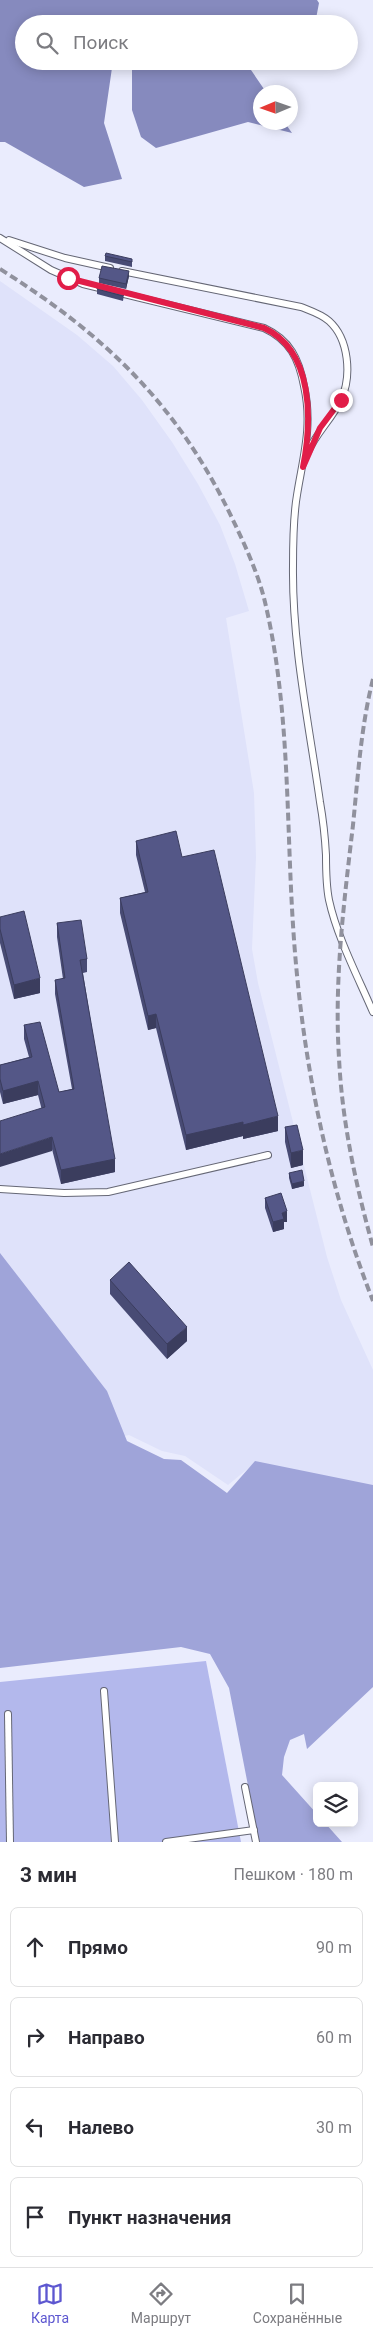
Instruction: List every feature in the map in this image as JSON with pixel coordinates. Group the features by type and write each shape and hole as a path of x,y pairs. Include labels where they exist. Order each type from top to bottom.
{"lane":[{"path":"0,237 65,258 144,276 301,307 318,314 330,322 345,348 345,383 341,400 320,428 303,467"},
{"path":"0,237 52,270 76,281 264,328 276,333 292,350 305,387 308,422 307,444 293,523 294,594 308,724 324,833 328,898 335,921 373,1012"},
{"path":"0,1189 71,1194 108,1192 268,1155"},
{"path":"104,1691 115,1842"},
{"path":"8,1714 10,1842"},
{"path":"245,1787 256,1842"},
{"path":"166,1842 254,1830"}],"shaded area":[{"path":"0,0 317,0 319,3 317,15 15,15 15,70 112,70 104,123 122,179 84,187 5,142 0,142"},
{"path":"132,70 251,70 261,85 253,85 253,123 248,122 156,148 141,137 132,110"},
{"path":"0,281 77,335 113,366 142,400 172,442 220,525 235,564 249,611 226,618 254,793 256,857 252,949 258,983 327,1257 341,1300 373,1370 373,1539 256,1462 228,1485 185,1456 162,1451 129,1435 33,1457 0,1451"},
{"path":"0,1253 107,1391 127,1441 164,1459 181,1460 227,1493 255,1461 373,1485 373,1687 307,1749 304,1734 290,1740 284,1757 282,1775 313,1810 313,1827 329,1827 342,1842 259,1842 229,1688 210,1654 181,1647 0,1668"},
{"path":"206,1661 241,1842 0,1842 0,1682"}],"building":[{"path":"106,253 132,259 132,262 105,256"},
{"path":"102,266 129,271 126,284 99,278"},
{"path":"97,287 124,294 123,296 97,289"},
{"path":"176,831 182,857 214,850 278,1116 243,1125 243,1122 186,1135 156,1014 148,1016 120,898 148,892 136,841"},
{"path":"24,911 40,978 14,985 0,929 0,917"},
{"path":"81,920 87,959 80,960 115,1159 61,1170 52,1137 0,1154 0,1121 45,1107 38,1081 3,1091 0,1079 0,1065 32,1057 24,1025 40,1022 59,1092 74,1089 55,980 65,978 57,923"},
{"path":"297,1125 303,1150 291,1153 285,1127"},
{"path":"302,1170 304,1181 292,1184 289,1173"},
{"path":"281,1193 287,1211 282,1213 284,1219 273,1222 265,1198"},
{"path":"129,1262 187,1327 167,1344 110,1280"}],"railway":[{"path":"0,269 38,294 105,347 163,407 188,441 211,478 237,528 258,578 264,598 279,679 286,761 293,925 302,1021 309,1069 329,1163 356,1256 373,1301"},
{"path":"373,679 360,751 343,912 338,1000 343,1106 361,1201 373,1247"}],"route":[{"path":"68,278 83,284 264,328 276,333 285,341 297,359 305,387 308,422 303,467 320,428 341,400"}]}
